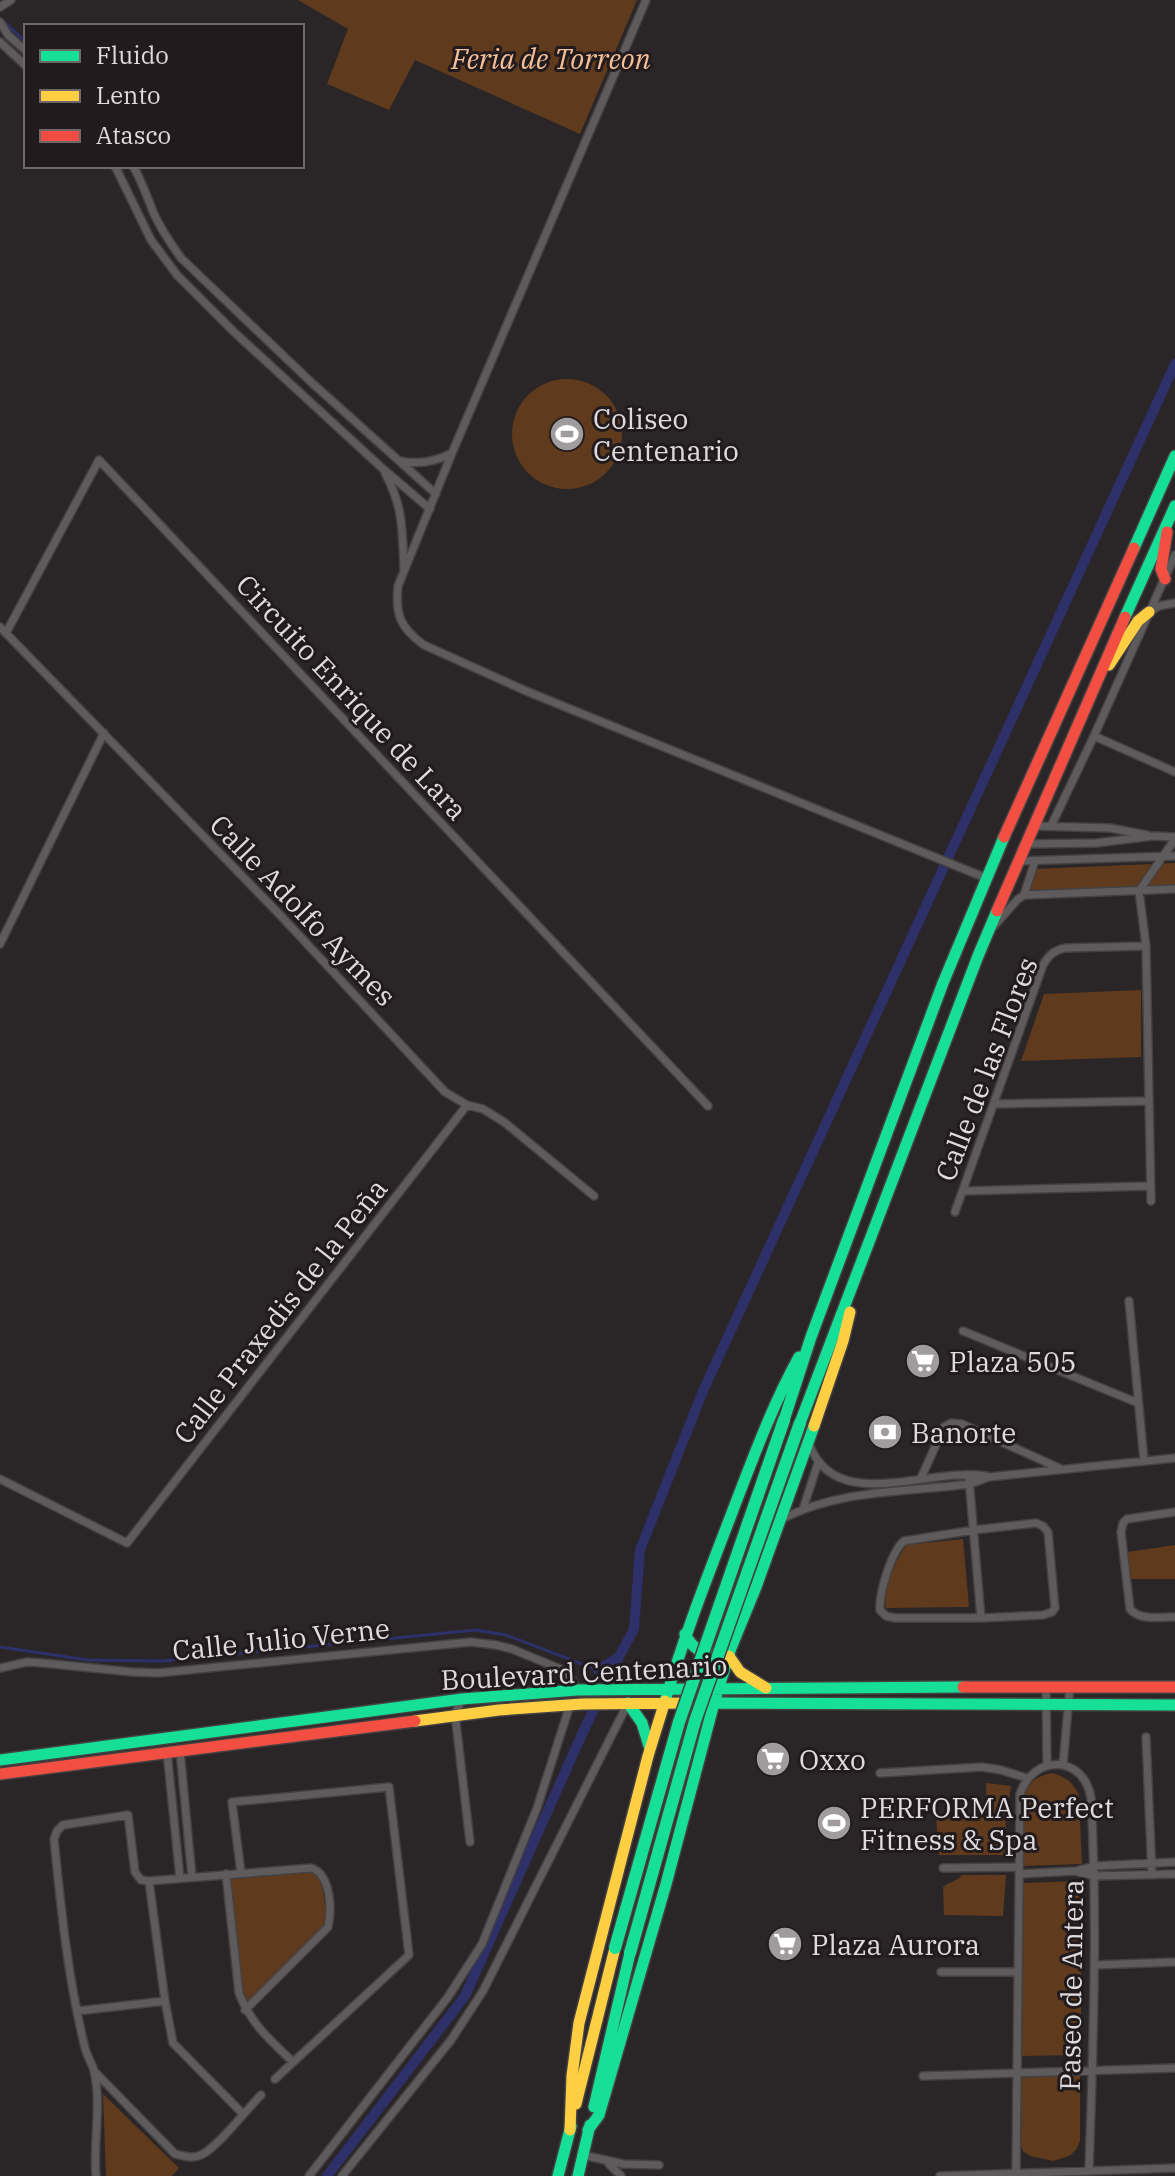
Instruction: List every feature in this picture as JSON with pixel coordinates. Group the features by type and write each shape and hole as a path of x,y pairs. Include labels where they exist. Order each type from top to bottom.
{"main road":[{"path":"558,2176 615,1948 679,1722 811,1337 943,983 986,878 1175,456"},
{"path":"578,2176 630,1953 695,1721 800,1423 988,934 1100,671 1175,506"},
{"path":"1166,525 1161,569 1169,582"},
{"path":"1100,671 1112,662 1138,621 1149,612"},
{"path":"588,2130 599,2115 610,2079 718,1688 809,1442 843,1341 864,1255"},
{"path":"570,2130 572,2076 579,2023 668,1689 685,1634 770,1415 811,1337"},
{"path":"685,1634 695,1650 704,1655 730,1652"},
{"path":"730,1652 736,1669 766,1688"},
{"name":"Boulevard Centenario","path":"0,1760 527,1692 718,1688 1175,1687"},
{"name":"Boulevard Centenario","path":"0,1774 455,1714 576,1704 1175,1705"},
{"path":"624,1704 635,1710 645,1727 648,1756"},
{"path":"292,1736 339,1725 352,1713"},
{"path":"174,1752 175,1744 248,1728"},
{"path":"652,1743 672,1735 693,1742 700,1750"}],"street":[{"path":"0,7 11,0"},
{"path":"646,0 398,586 396,603 401,621 409,635 424,645 526,691 986,878"},
{"path":"0,22 8,35 24,49"},
{"path":"0,42 24,64"},
{"path":"116,168 136,211 177,275 233,331 430,509"},
{"path":"134,168 164,234 181,258 245,321 436,494"},
{"path":"233,331 245,321"},
{"path":"399,461 421,464 452,453"},
{"name":"Circuito Enrique de Lara","path":"3,630 99,460 708,1106"},
{"path":"382,468 400,508 404,572"},
{"path":"1051,826 1149,612 1169,582 1175,555"},
{"path":"1149,612 1175,603"},
{"name":"Calle Adolfo Aymes","path":"3,630 270,905 445,1092 504,1122 594,1196"},
{"path":"0,944 104,733"},
{"path":"1094,736 1175,772"},
{"path":"1034,826 1095,827 1175,838 1139,891 1146,946 1151,1201"},
{"path":"1071,827 1072,843"},
{"path":"1095,827 1096,843"},
{"path":"1027,844 1096,843 1153,836"},
{"path":"1019,861 1175,856"},
{"path":"1024,895 1035,861"},
{"path":"988,934 1024,895 1175,889"},
{"name":"Calle de las Flores","path":"955,1212 1049,955 1065,948 1146,946"},
{"path":"994,1104 1149,1101"},
{"name":"Calle Praxedis de la Peña","path":"0,1479 127,1543 467,1105"},
{"path":"963,1191 1151,1186"},
{"path":"1129,1301 1144,1461"},
{"path":"963,1331 1138,1403"},
{"path":"921,1478 944,1427 951,1423 962,1424 1061,1469"},
{"path":"809,1442 818,1463 827,1472 850,1482 873,1484 969,1473 989,1477"},
{"path":"781,1520 819,1502 848,1496 970,1484 989,1477 1175,1458"},
{"path":"803,1509 818,1463"},
{"path":"969,1473 981,1618"},
{"path":"1175,1512 1127,1519 1121,1532 1130,1609 1134,1615 1175,1617"},
{"path":"1036,1523 1043,1526 1048,1532 1055,1608 1043,1615 981,1618 886,1616 880,1610 880,1600 896,1548 904,1541 974,1530 1036,1523"},
{"name":"Calle Julio Verne","path":"0,1668 27,1662 158,1673 471,1642 512,1649 563,1670 581,1690"},
{"path":"1046,1686 1047,1765"},
{"path":"1016,2173 1020,1794 1027,1778 1039,1768 1063,1765 1070,1686"},
{"path":"462,1699 455,1714 470,1842"},
{"path":"441,1702 455,1714"},
{"path":"309,2176 448,1997 482,1944 576,1704"},
{"path":"342,2176 451,2040 483,1991 624,1704"},
{"path":"1146,1737 1152,1875"},
{"path":"174,1752 192,1877"},
{"path":"174,1752 180,1878"},
{"name":"Paseo de Antera","path":"1063,1765 1077,1772 1089,1789 1095,1866 1089,2171"},
{"path":"880,1773 982,1767 1027,1778"},
{"path":"241,1873 232,1802 389,1787 409,1955 275,2079"},
{"path":"245,2010 328,1927 331,1915 323,1875 318,1870 141,1880 135,1872 128,1815 72,1822 57,1831 54,1839 62,1921 85,2051 94,2071 175,2154 188,2157 201,2155 213,2146 261,2095"},
{"path":"1076,1871 1095,1866 1175,1862"},
{"path":"943,1868 1076,1871 1095,1876 1175,1874"},
{"path":"226,1874 239,1993 245,2010 257,2028 293,2062"},
{"path":"149,1881 173,2043 243,2114"},
{"path":"1095,1965 1175,1962"},
{"path":"941,1972 1018,1972"},
{"path":"77,2011 165,2001"},
{"path":"923,2076 1175,2068"},
{"path":"94,2071 96,2176"},
{"path":"583,2155 632,2165 659,2165"},
{"path":"605,2161 621,2176"},
{"path":"940,2176 1175,2168"}],"green space":[{"name":"Feria de Torreon","path":"298,0 637,0 580,134 415,60 389,110 327,84 348,29"},
{"name":"Coliseo Centenario","path":"567,379 588,384 606,395 617,413 622,434 617,455 606,473 588,484 567,489 546,484 528,473 517,455 512,434 517,413 528,395 546,384"},
{"path":"1175,863 1175,887 1029,892 1035,869"},
{"path":"1141,990 1141,1057 1021,1061 1044,994"},
{"path":"963,1539 969,1607 886,1608 891,1575 907,1545"},
{"path":"1175,1545 1175,1579 1131,1579 1128,1552"},
{"path":"1052,1773 1068,1781 1079,1795 1082,1864 1023,1866 1025,1791 1043,1775"},
{"path":"986,1783 1011,1786 1005,1855 939,1855 936,1816 987,1812"},
{"path":"311,1872 321,1879 326,1913 324,1925 246,2004 242,1992 230,1879"},
{"path":"962,1875 1006,1875 1003,1916 944,1915 943,1887"},
{"path":"1081,1881 1081,2055 1022,2056 1023,1883"},
{"path":"1080,2075 1080,2141 1076,2150 1053,2161 1030,2156 1023,2151 1019,2140 1022,2076"},
{"path":"103,2094 179,2168 172,2176 106,2176"}],"waterway":[{"path":"3,21 24,40"},
{"path":"598,1670 619,1657 634,1629 640,1550 703,1391 1175,364"},
{"path":"0,1647 88,1660 162,1661 476,1630 506,1635 598,1670"},
{"path":"327,2176 465,1996 618,1659"}],"traffic: fast":[{"path":"1134,548 1175,456"},
{"path":"1125,617 1175,506"},
{"path":"784,1420 811,1337 943,983 1004,837"},
{"path":"800,1423 997,911"},
{"path":"665,1701 697,1605 748,1471 799,1357"},
{"path":"615,1948 679,1722 784,1420"},
{"path":"630,1953 695,1721 800,1423"},
{"path":"588,2130 599,2115 731,1648 814,1426"},
{"path":"685,1634 702,1652 714,1654 727,1651"},
{"path":"0,1760 462,1699 577,1690 963,1687"},
{"path":"628,1703 642,1723 649,1746"},
{"path":"708,1703 1175,1705"},
{"path":"594,2107 630,1953"},
{"path":"578,2176 590,2125"},
{"path":"558,2176 571,2126"}],"traffic: slow":[{"path":"1109,665 1138,621 1149,612"},
{"path":"814,1426 850,1312"},
{"path":"729,1656 740,1672 766,1688"},
{"path":"570,2130 572,2076 579,2023 665,1701"},
{"path":"415,1721 499,1710 582,1704 691,1703"},
{"path":"576,2104 615,1948"}],"traffic: jam":[{"path":"1165,579 1161,569 1167,532"},
{"path":"1004,837 1134,548"},
{"path":"997,911 1125,617"},
{"path":"963,1687 1175,1687"},
{"path":"0,1774 415,1721"}],"place":[{"name":"Coliseo Centenario","path":"567,434"},
{"name":"Plaza 505","path":"923,1361"},
{"name":"Banorte","path":"885,1432"},
{"name":"Oxxo","path":"773,1759"},
{"name":"PERFORMA Perfect Fitness & Spa","path":"834,1823"},
{"name":"Plaza Aurora","path":"785,1944"}]}
